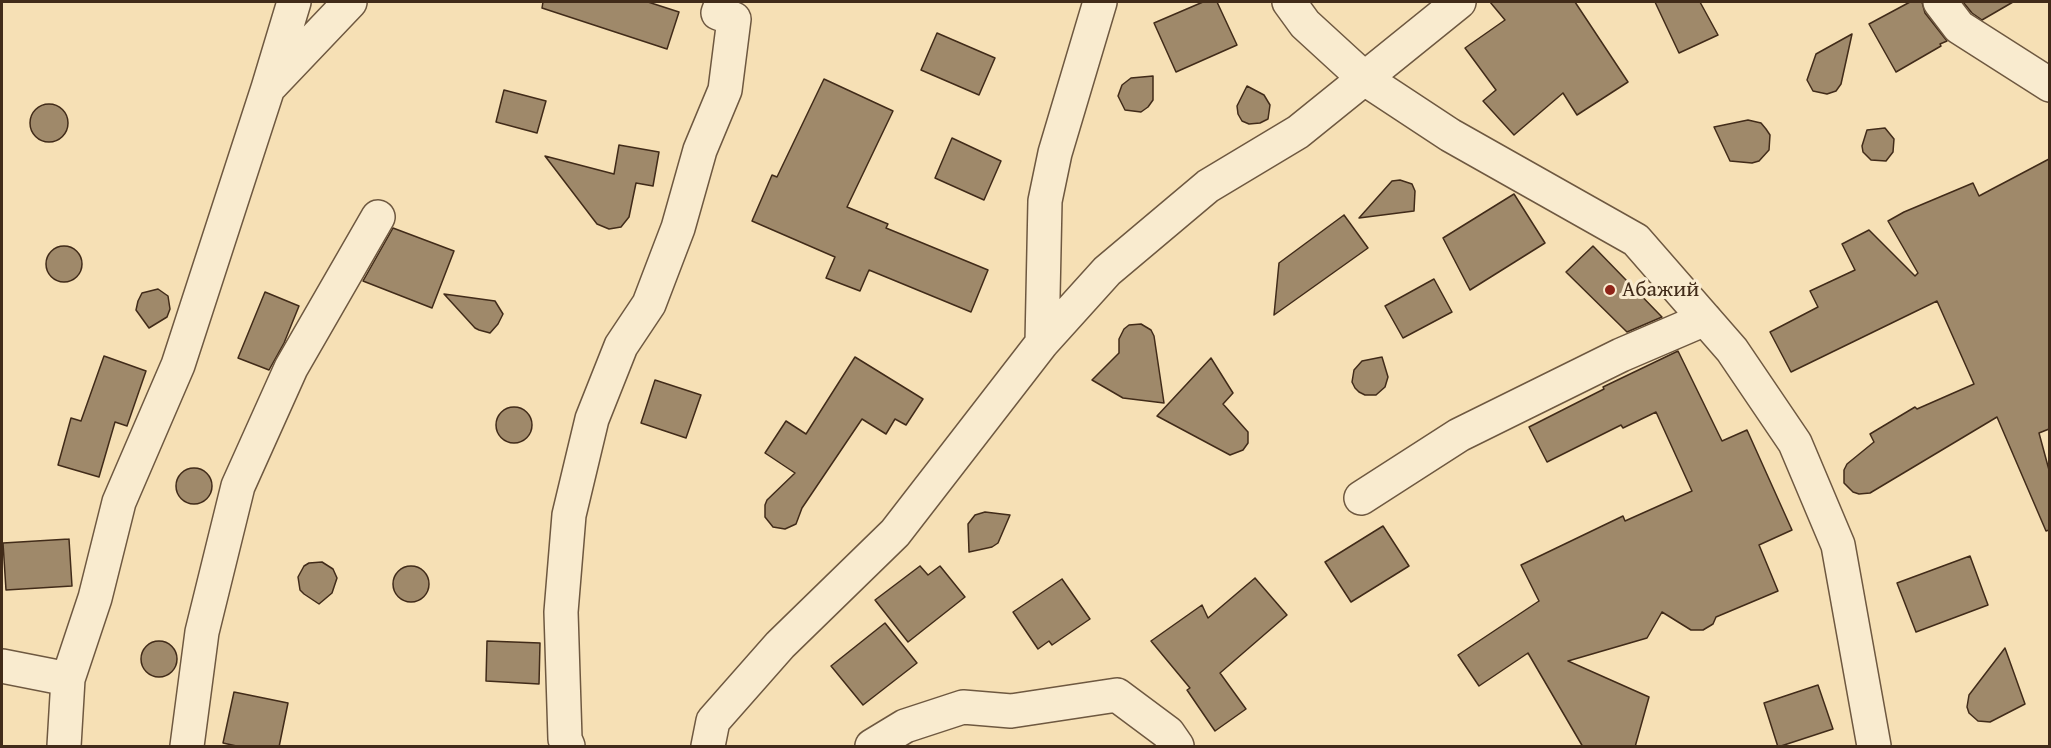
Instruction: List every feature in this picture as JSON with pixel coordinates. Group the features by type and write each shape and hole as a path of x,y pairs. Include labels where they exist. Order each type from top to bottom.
{"street":[{"path":"64,747 68,680 95,598 119,502 178,366 294,2"},
{"path":"268,88 350,2"},
{"path":"568,747 565,739 561,612 569,515 592,419 621,346 649,303 678,228 700,150 725,90 734,19 718,13 722,2"},
{"path":"1042,343 1045,201 1055,153 1100,2"},
{"path":"1288,2 1305,24 1365,79 1450,135 1636,240 1732,350 1795,443 1838,545 1874,747"},
{"path":"683,747 711,734 780,645 895,533 1042,343 1107,271 1208,186 1298,132 1459,2"},
{"path":"1949,14 2049,85"},
{"path":"187,747 202,632 237,486 291,368 378,217"},
{"path":"1360,498 1459,435 1621,355 1705,318"},
{"path":"2,666 68,680"},
{"path":"872,747 905,726 963,707 1011,711 1117,695 1168,733 1177,747"}],"building":[{"path":"543,2 648,2 679,12 667,49 542,8"},
{"path":"1203,2 1217,2 1237,45 1176,72 1154,23"},
{"path":"1490,2 1575,2 1628,82 1577,115 1563,93 1514,135 1483,101 1496,90 1465,48 1505,20"},
{"path":"1655,2 1700,2 1718,35 1679,53"},
{"path":"1910,2 1922,2 1925,13 1947,41 1896,72 1869,24"},
{"path":"1963,2 2013,2 1982,20"},
{"path":"937,33 995,58 979,95 921,70"},
{"path":"1852,34 1841,84 1836,91 1827,94 1813,91 1807,80 1816,54"},
{"path":"1153,76 1153,100 1148,107 1141,112 1125,110 1118,96 1122,85 1131,78"},
{"path":"824,79 893,111 847,207 888,224 886,228 988,270 971,312 869,270 860,291 826,278 835,257 752,221 772,175 777,177"},
{"path":"1247,86 1264,95 1270,105 1268,119 1260,123 1249,124 1242,121 1238,114 1237,106"},
{"path":"504,90 546,101 537,133 496,122"},
{"path":"49,104 56,105 62,110 67,116 67,130 62,136 56,141 49,142 42,141 36,136 31,130 30,123 31,116 36,110 42,105"},
{"path":"1748,120 1761,123 1766,129 1770,135 1769,150 1759,161 1752,163 1730,161 1714,127"},
{"path":"1885,128 1894,139 1893,152 1886,161 1871,160 1863,152 1862,146 1867,130"},
{"path":"952,138 1001,161 984,200 935,178"},
{"path":"619,145 659,152 653,186 636,183 629,217 621,227 609,229 597,224 545,156 614,174"},
{"path":"2049,159 2049,429 2039,433 2049,470 2049,530 2046,531 1997,417 1870,493 1853,492 1844,483 1844,470 1847,464 1874,442 1870,434 1915,407 1917,409 1974,384 1937,301 1791,372 1770,332 1818,307 1810,291 1855,270 1842,244 1869,230 1915,276 1918,273 1888,221 1973,183 1979,196"},
{"path":"1400,180 1412,184 1415,191 1414,211 1359,218 1392,181"},
{"path":"1514,194 1545,243 1470,290 1443,238"},
{"path":"1344,215 1368,248 1274,315 1279,263"},
{"path":"393,228 454,251 432,308 363,281"},
{"path":"64,246 76,252 82,264 76,276 64,282 52,276 46,264 52,252"},
{"name":"Абажий","path":"1593,246 1662,317 1627,332 1566,272"},
{"path":"1434,279 1452,312 1403,338 1385,306"},
{"path":"158,289 168,296 170,309 167,317 149,328 136,310 138,301 142,293"},
{"path":"265,292 299,306 284,343 269,370 238,358"},
{"path":"444,294 495,301 503,314 490,333 479,330"},
{"path":"1141,324 1151,330 1154,336 1164,403 1123,398 1092,380 1119,353 1119,339 1124,329 1129,325"},
{"path":"1678,351 1722,441 1747,430 1792,530 1759,545 1778,591 1716,617 1713,624 1703,630 1691,630 1662,612 1647,638 1568,661 1649,697 1635,747 1583,747 1528,653 1479,686 1458,655 1539,601 1521,565 1623,516 1625,521 1692,491 1656,412 1623,428 1621,425 1547,462 1529,427 1604,389 1603,387"},
{"path":"104,356 146,371 127,426 115,422 99,477 58,465 71,418 81,421"},
{"path":"855,357 923,399 906,425 895,419 886,434 862,419 802,508 796,524 785,529 773,527 765,517 767,500 795,473 765,453 786,421 806,434"},
{"path":"1382,357 1388,377 1385,387 1376,395 1365,395 1359,392 1352,382 1354,370 1362,361"},
{"path":"1211,358 1233,393 1223,404 1248,432 1248,443 1243,450 1230,455 1157,416"},
{"path":"655,380 701,395 686,438 641,423"},
{"path":"514,407 526,413 532,425 526,437 514,443 502,437 496,425 502,413"},
{"path":"194,468 207,473 212,486 207,499 194,504 181,499 176,486 181,473"},
{"path":"985,512 1010,515 998,543 992,547 969,552 968,524 975,515"},
{"path":"1383,526 1409,566 1351,602 1325,562"},
{"path":"69,539 72,586 6,590 3,543"},
{"path":"1970,556 1988,605 1916,632 1897,583"},
{"path":"322,562 333,569 337,578 332,593 319,604 300,590 298,577 304,566 309,563"},
{"path":"411,566 424,571 429,584 424,597 411,602 398,597 393,584 398,571"},
{"path":"920,566 928,575 940,566 965,597 908,642 875,600"},
{"path":"1255,578 1287,615 1220,673 1246,709 1215,731 1187,690 1190,688 1151,641 1202,605 1208,618"},
{"path":"1062,579 1090,619 1052,645 1049,641 1038,649 1013,612"},
{"path":"885,623 917,663 863,705 831,666"},
{"path":"159,641 172,646 177,659 172,672 159,677 146,672 141,659 146,646"},
{"path":"487,641 540,643 539,684 486,681"},
{"path":"2005,648 2025,704 1990,722 1978,721 1969,713 1967,707 1969,695"},
{"path":"1818,685 1833,729 1778,747 1764,703"},
{"path":"234,692 288,703 279,747 241,747 223,743"}],"place":[{"name":"Абажий","path":"1610,290"}]}
